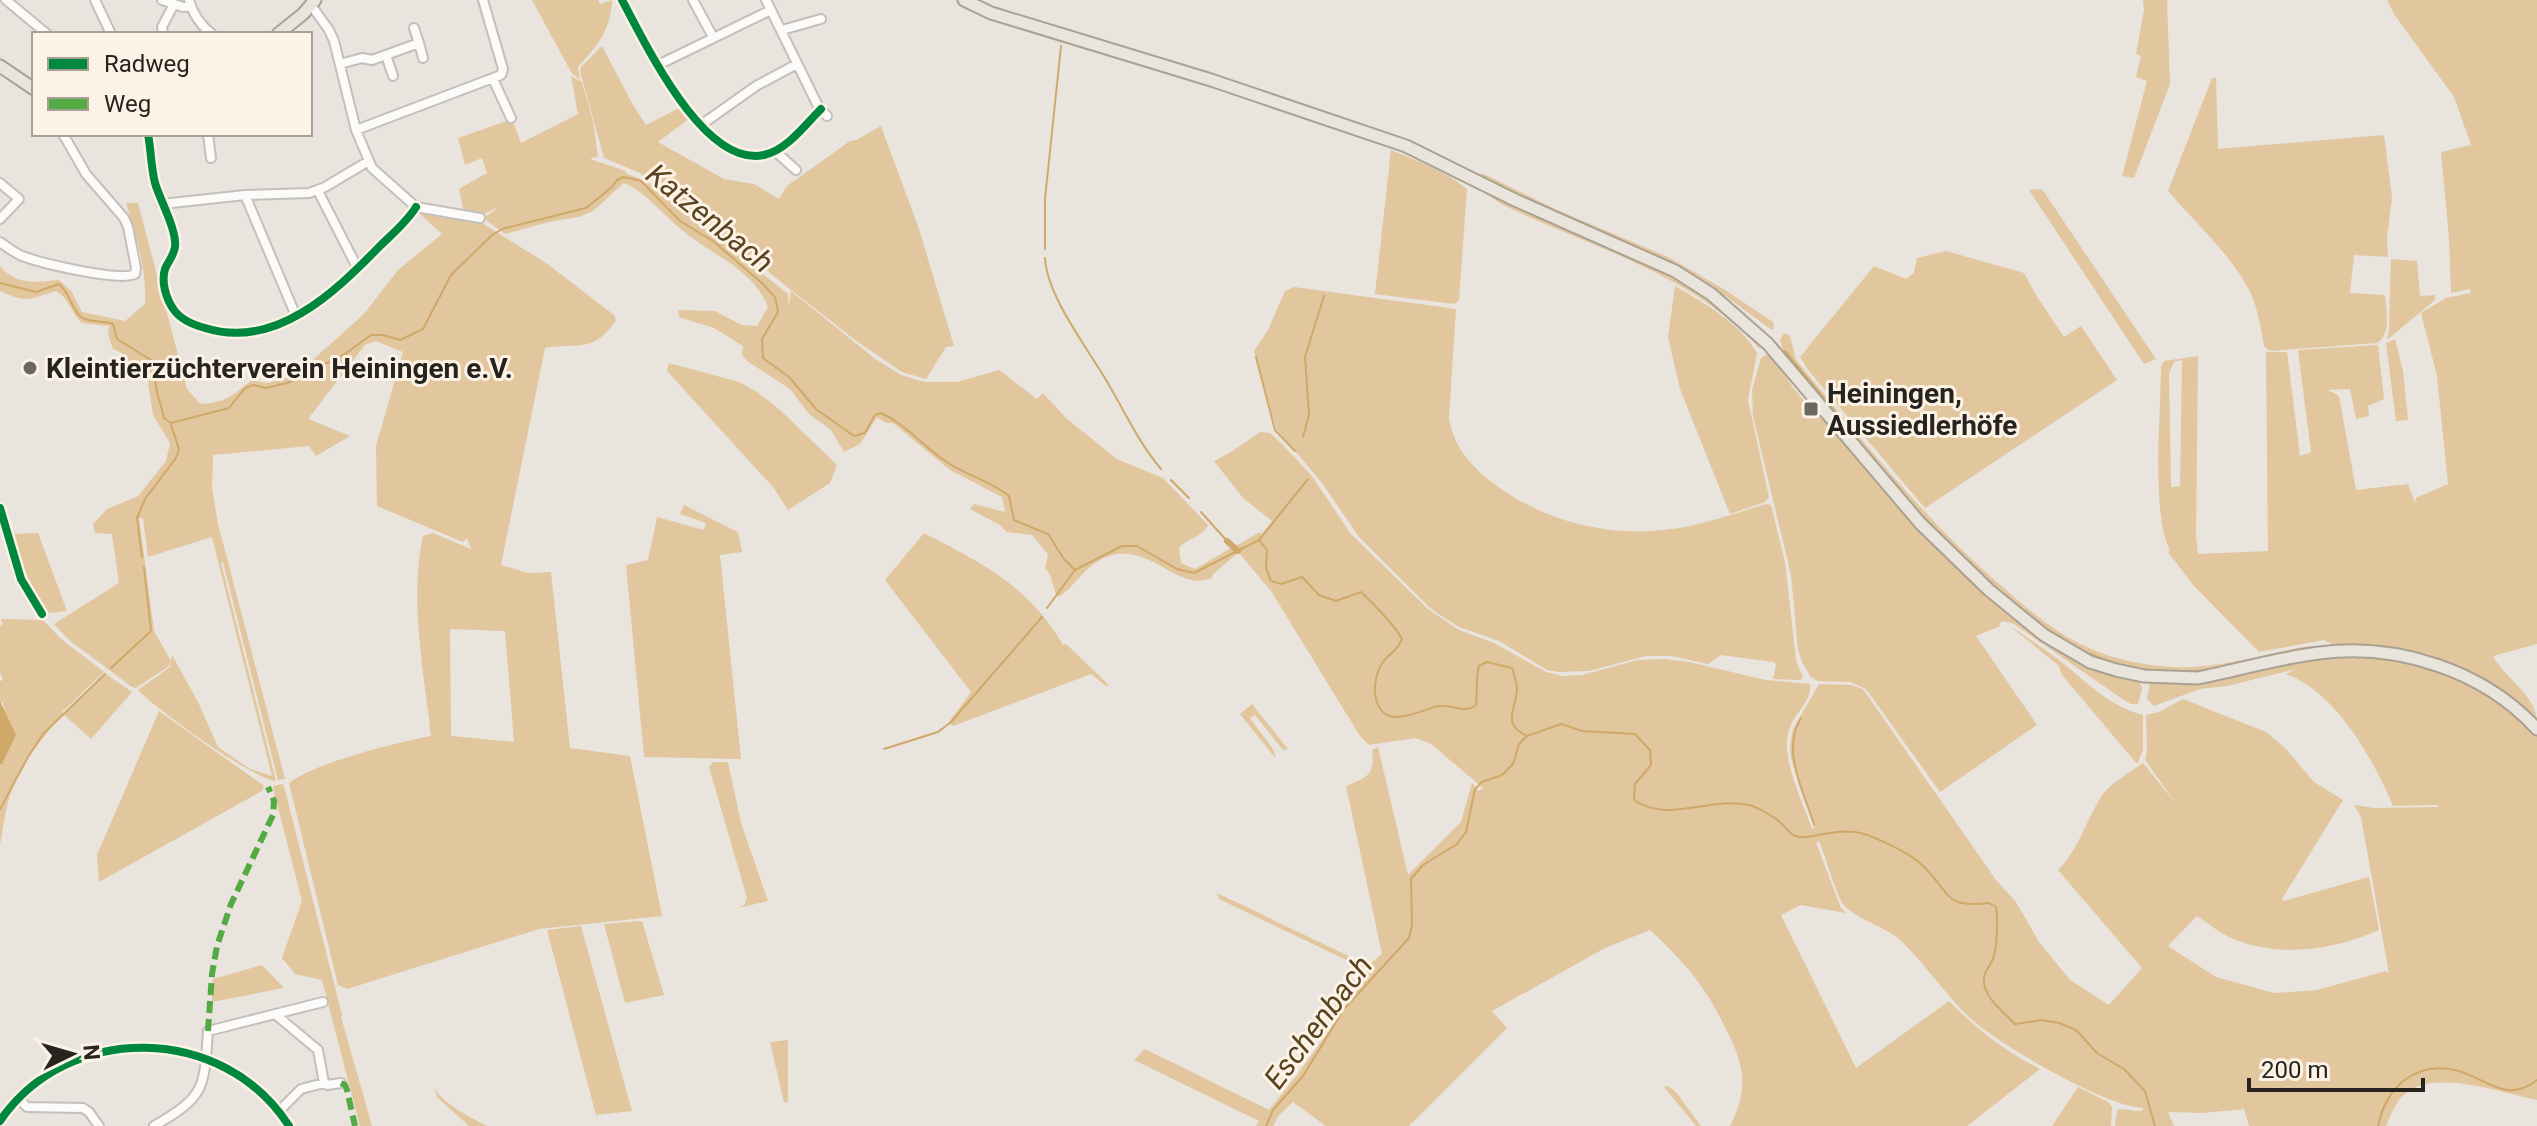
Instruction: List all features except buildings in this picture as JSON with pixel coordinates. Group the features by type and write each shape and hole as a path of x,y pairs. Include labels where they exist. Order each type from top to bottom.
{"main road":[{"path":"964,0 991,13 1187,72 1406,146 1515,200 1675,271 1711,294 1768,344 1920,523 1989,590 2044,635 2090,662 2144,676 2178,679 2198,678 2322,653 2399,655 2456,672 2485,687 2509,703 2537,729"},
{"path":"281,32 313,2"},
{"path":"0,66 32,88"}],"street":[{"path":"6,0 45,32"},
{"path":"95,0 110,32"},
{"path":"162,0 183,7 190,3 203,27 209,32"},
{"path":"356,130 501,75 503,69 483,0"},
{"path":"622,0 676,97 701,125 712,136 737,151 762,156 775,151 824,113 766,0"},
{"path":"693,0 713,37"},
{"path":"313,2 329,30 367,162 384,181 416,207 480,218"},
{"path":"163,32 162,27 174,4"},
{"path":"658,65 771,10"},
{"path":"782,30 821,19"},
{"path":"414,28 423,58"},
{"path":"340,64 362,58 372,60 419,43"},
{"path":"386,55 393,76"},
{"path":"701,125 756,86 797,64"},
{"path":"493,79 511,118"},
{"path":"0,242 24,257 104,275 121,277 135,274 124,218 86,174 64,136"},
{"path":"148,136 152,167 174,237 175,248 164,275 165,292 180,317 194,325 234,333 269,328 296,316 334,291 416,207"},
{"path":"208,136 211,158"},
{"path":"775,151 796,170"},
{"path":"162,204 318,191 367,162"},
{"path":"0,183 19,199 0,219"},
{"path":"318,191 358,269"},
{"path":"245,195 296,316"},
{"path":"0,508 21,579 42,614"},
{"path":"154,1126 164,1123 197,1095 205,1078 208,1031 323,1002"},
{"path":"276,1015 318,1050 324,1083"},
{"path":"0,1121 18,1098 54,1070 84,1056 116,1049 169,1050 240,1074 279,1111 289,1126"},
{"path":"279,1111 301,1089 324,1083 341,1083"},
{"path":"18,1098 27,1107 83,1108 99,1126"}],"shaded area":[{"path":"532,0 598,0 600,4 612,0 602,37 578,67 580,80 571,72"},
{"path":"2143,0 2167,0 2170,84 2134,178 2122,176 2147,81 2136,77 2141,56 2136,54"},
{"path":"2387,0 2537,0 2537,644 2493,656 2532,704 2537,723 2457,670 2421,655 2379,647 2336,646 2324,640 2259,652 2193,585 2168,552 2164,534 2158,462 2161,367 2164,361 2198,356 2198,554 2268,551 2266,352 2287,352 2300,456 2311,452 2298,350 2378,345 2384,399 2368,406 2369,416 2356,419 2350,389 2328,390 2339,396 2356,490 2408,484 2415,503 2416,498 2448,484 2437,376 2421,313 2446,298 2471,293 2470,289 2451,293 2441,152 2471,145 2454,97","holes":["2182,360 2180,486 2171,487 2169,373 2174,362"]},
{"path":"602,46 646,125 679,108 689,119 658,142 724,179 754,184 779,199 787,186 850,141 881,126 919,229 954,346 946,347 926,379 902,372 855,340 656,184 640,173 604,158 580,71"},
{"path":"571,76 582,82 593,121 598,156 590,159 646,181 788,294 789,308 791,291 874,358 901,375 925,382 957,382 999,370 1037,399 1043,393 1067,419 1117,459 1163,478 1208,525 1202,533 1179,548 1181,563 1195,569 1231,548 1237,554 1212,578 1198,581 1184,578 1143,557 1112,555 1095,563 1059,597 1045,568 1048,554 1032,535 1007,532 970,509 974,504 1005,512 1002,497 950,470 893,423 886,423 877,417 860,444 844,452 831,430 809,414 790,389 747,361 742,355 743,346 714,328 679,317 678,310 715,311 742,325 757,326 768,307 753,282 693,239 632,187 624,183 593,211 579,217 505,234 485,217 500,206 480,216 464,213 459,189 487,173 482,158 465,165 458,138 512,119 521,143 578,114"},
{"path":"2212,78 2216,78 2218,149 2384,135 2392,197 2388,257 2354,255 2350,293 2385,295 2385,334 2377,343 2270,351 2264,346 2255,305 2243,279 2224,253 2168,191"},
{"path":"1391,150 1421,162 1467,189 1459,300 1455,304 1375,294"},
{"path":"1479,174 1668,257 1773,322 1774,328 1772,330 1721,293 1477,176"},
{"path":"1474,185 1662,268 1697,288 1762,347 1759,348 1704,300 1672,281 1501,204"},
{"path":"2042,189 2156,359 2144,364 2029,190"},
{"path":"126,203 138,203 187,389 200,404 228,398 252,380 268,383 296,375 364,314 398,270 442,234 421,215 423,210 479,221 546,263 614,315 616,320 608,331 593,342 545,348 501,565 528,573 551,572 570,748 630,756 662,916 539,929 347,989 338,985 289,783 336,761 431,736 417,586 423,536 433,533 471,549 467,538 463,542 377,506 376,446 403,352 376,341 365,345 308,419 350,436 316,456 309,446 213,455 212,488 218,524 285,779 278,780 223,562 276,781 247,769 183,727 138,690 170,667 171,661 169,666 136,688 132,687 69,640 54,624 119,583 112,534 95,533 93,524 107,509 138,496 166,461 170,443 153,415 146,369 142,364 123,359 122,353 113,349 108,335 109,326 82,323 56,291 28,299 0,291 0,266 20,280 59,280 72,292 82,312 125,321 145,304 143,266","holes":["139,518 143,518 148,557 212,537 272,776 250,769 218,747 198,702 172,655 171,661 154,631","450,629 505,631 514,742 451,736"]},
{"path":"1946,251 2024,273 2064,337 2081,326 2117,380 1925,508 1800,357 1874,266 1906,279 1914,273 1917,258"},
{"path":"2391,259 2417,261 2420,296 2435,295 2435,300 2387,340 2389,328"},
{"path":"1675,286 1731,323 1757,353 1748,400 1769,497 1765,502 1730,514 1680,389 1668,337"},
{"path":"1294,287 1456,309 1449,418 1455,439 1480,472 1516,499 1536,509 1603,529 1649,531 1696,525 1771,505 1785,562 1796,660 1803,678 1773,679 1774,662 1721,655 1708,664 1671,656 1646,656 1589,671 1547,670 1499,641 1459,627 1429,607 1359,537 1322,483 1276,428 1254,351 1268,330 1285,291"},
{"path":"1784,333 1790,336 1796,360 1921,508 1976,563 2034,614 2078,643 2119,659 2172,667 2224,664 2310,646 2327,646 2326,649 2207,673 2171,675 2109,665 2070,648 2028,619 1942,540 1784,354 1780,340"},
{"path":"2395,339 2403,371 2408,420 2396,421 2386,343"},
{"path":"1769,353 1807,403 2035,633 2138,678 2142,688 2138,704 2121,698 2014,624 1999,623 2000,626 1976,636 2037,725 1940,792 1866,689 1850,682 1817,681 1810,676 1798,650 1791,575 1753,416 1752,390 1761,358"},
{"path":"669,363 739,382 757,392 837,465 830,483 788,510 773,487 667,371"},
{"path":"1260,432 1270,433 1283,445 1311,475 1351,534 1428,609 1459,630 1494,643 1546,672 1563,676 1582,675 1638,660 1665,659 1766,680 1810,684 1806,702 1791,724 1787,741 1790,766 1812,829 1791,758 1793,729 1819,684 1851,685 1863,689 1996,880 2016,902 2039,942 2070,980 2109,1005 2142,968 2058,870 2072,852 2103,794 2143,763 2177,805 2145,760 2146,715 2159,712 2183,699 2266,732 2285,748 2314,782 2343,800 2283,901 2369,877 2379,930 2344,943 2288,950 2252,945 2229,937 2197,916 2168,946 2216,977 2274,993 2317,990 2386,971 2389,974 2361,817 2354,805 2374,808 2438,807 2393,806 2364,749 2337,712 2304,683 2286,674 2296,669 2227,686 2200,689 2154,706 2147,699 2150,682 2347,655 2400,658 2455,676 2496,699 2537,733 2537,1100 2488,1088 2433,1083 2405,1094 2386,1126 2249,1126 2244,1109 2168,1112 2174,1126 2115,1126 2117,1110 2140,1111 2143,1108 2126,1105 2079,1086 1984,1030 1900,940 1847,909 1819,841 1816,843 1841,908 1846,913 1801,905 1781,915 1856,1068 1949,1001 1992,1039 2040,1069 1967,1126 1730,1126 1742,1087 1737,1053 1701,986 1650,930 1605,948 1492,1011 1507,1028 1409,1126 1326,1126 1293,1102 1279,1115 1273,1126 1256,1126 1259,1121 1134,1060 1145,1049 1269,1110 1356,993 1367,970 1219,899 1217,893 1370,964 1382,954 1346,786 1368,774 1372,765 1372,750 1378,747 1408,875 1461,822 1472,783 1479,791 1483,788 1431,744 1416,738 1369,745 1360,736 1271,591 1234,547 1260,532 1262,534 1272,521 1243,498 1214,461"},
{"path":"684,505 738,532 742,552 720,555 741,759 644,757 626,565 648,560 657,517 704,530 706,523 680,514"},
{"path":"38,533 67,611 48,613 26,581 12,534"},
{"path":"924,533 1003,578 1036,607 1063,645 1066,644 1109,685 1106,686 1091,674 953,726 949,722 971,692 885,580"},
{"path":"1,619 43,620 60,638 104,672 62,712 26,762 10,795 0,845 0,764 10,743 7,719 0,701 0,681 3,680 0,672 0,626 4,623"},
{"path":"2010,626 2054,656 2103,696 2143,715 2143,750 2137,764 2062,675 2059,666"},
{"path":"106,674 132,692 91,739 63,714"},
{"path":"0,701 16,735 2,764 0,764"},
{"path":"1252,704 1288,749 1283,750 1255,715 1250,718 1273,749 1276,759 1240,714"},
{"path":"159,711 264,786 262,791 99,882 97,855"},
{"path":"713,762 728,762 741,823 768,901 738,908 744,905 747,898 709,767"},
{"path":"282,784 372,1126 360,1126 322,980 295,974 282,958 302,901 274,792 273,786"},
{"path":"642,921 664,995 625,1003 604,924"},
{"path":"581,926 632,1111 596,1115 547,930"},
{"path":"262,965 284,988 212,1002 213,979"},
{"path":"788,1040 788,1102 784,1102 770,1042"},
{"path":"433,1086 450,1104 487,1126 469,1126 438,1098"},
{"path":"1668,1086 1701,1126 1696,1126 1664,1087"},
{"path":"2078,1087 2108,1102 2112,1107 2111,1126 2052,1126"}],"waterway":[{"path":"1045,249 1045,199 1061,46"},
{"name":"Katzenbach","path":"0,283 36,292 59,284 81,317 113,324 117,339 151,360 164,418 171,423 229,408 245,388 254,385 266,388 287,383 345,354 371,335 400,340 423,329 451,275 491,236 502,229 586,208 624,177 641,181 680,221 713,241 775,297 778,312 762,339 763,358 789,377 816,409 854,436 865,433 875,415 881,413 891,418 944,460 1009,496 1014,520 1048,534 1075,570 1122,546 1137,546 1177,569 1194,573 1259,540 1267,550 1266,568 1271,581 1281,584 1302,577 1319,595 1336,601 1361,592 1399,634 1402,639 1383,662 1376,678 1376,696 1382,711 1398,717 1440,706 1471,708 1476,705 1479,666 1487,662 1512,668 1517,689 1512,721 1514,727 1527,736"},
{"path":"1045,258 1053,289 1070,323 1139,439 1161,469"},
{"path":"1303,437 1309,415 1305,357 1324,296"},
{"path":"1785,351 1880,467"},
{"path":"1256,357 1275,430 1295,451"},
{"path":"142,557 137,518 145,499 176,458 179,449 171,425"},
{"path":"1259,540 1308,479"},
{"path":"1171,480 1189,498"},
{"path":"1897,488 1941,536"},
{"path":"1201,512 1227,541"},
{"path":"1227,541 1238,551"},
{"path":"111,668 151,631 144,567"},
{"path":"1047,608 1075,570"},
{"path":"1989,582 2015,604"},
{"path":"884,749 938,732 951,722 1042,617"},
{"path":"2038,623 2049,631"},
{"path":"2082,651 2116,664 2152,671"},
{"path":"2191,672 2208,670"},
{"path":"0,809 44,733 105,674"},
{"path":"1801,718 1795,730 1793,757 1814,824"},
{"name":"Eschenbach","path":"1266,1126 1273,1110 1303,1076 1344,1009 1409,938 1412,925 1411,879 1423,865 1457,844 1466,832 1475,789 1482,782 1502,775 1513,764 1519,744 1527,736 1561,724 1582,731 1635,734 1650,750 1651,765 1635,784 1634,800 1647,807 1675,810 1734,803 1761,810 1797,836 1840,832 1869,835 1916,860 1950,898 1964,903 1989,903 1996,907 1995,948 1984,979 1985,989 1992,1000 2015,1024 2042,1020 2076,1030 2097,1053 2124,1069 2145,1091 2155,1126"},
{"path":"2378,1126 2395,1089 2404,1080 2427,1070 2455,1070 2505,1090 2526,1087 2537,1080"}],"marked path":[{"path":"208,1031 217,946 231,904 273,815 274,801 268,787"},
{"path":"341,1083 347,1090 355,1126"}],"cycle path":[{"path":"622,0 679,98 698,123 719,142 741,154 764,155 788,142 821,109"},
{"path":"148,136 155,183 175,240 165,269 165,290 177,314 205,328 231,333 255,331 301,313 343,282 399,228 416,207"},
{"path":"0,508 21,579 42,614"},
{"path":"0,1121 29,1088 65,1065 104,1052 146,1048 187,1053 226,1068 261,1092 289,1126"}],"place":[{"name":"Kleintierzüchterverein Heiningen e.V.","path":"30,368"},
{"name":"Heiningen, Aussiedlerhöfe","path":"1811,409"}]}
